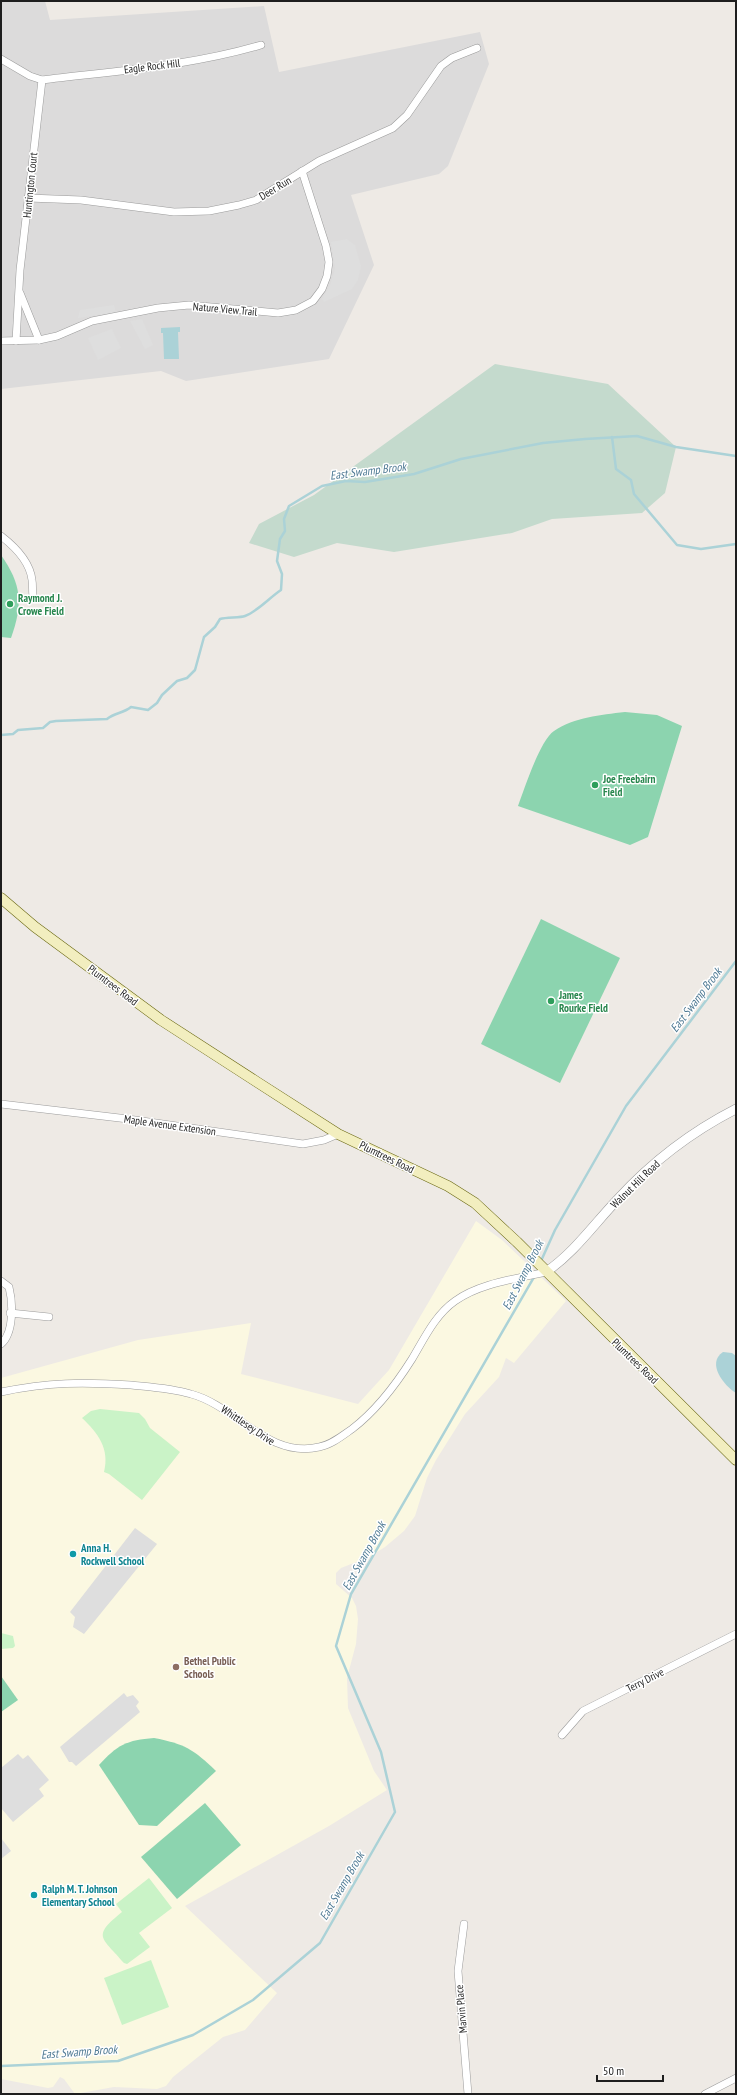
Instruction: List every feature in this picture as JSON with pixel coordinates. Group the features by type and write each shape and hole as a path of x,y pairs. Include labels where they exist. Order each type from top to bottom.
{"main road":[{"name":"Plumtrees Road","path":"1,898 35,927 161,1020 338,1134 459,1193 485,1211 544,1272 736,1460"}],"street":[{"name":"Eagle Rock Hill","path":"42,80 187,62 227,55 261,46"},
{"name":"Deer Run","path":"28,198 81,200 174,212 209,211 239,206 256,200 319,161 393,128 407,115 441,66 452,58 476,48"},
{"path":"1,59 30,76 42,80"},
{"name":"Huntington Court","path":"16,341 28,198 42,80"},
{"name":"Nature View Trail","path":"1,341 39,340 57,336 92,321 158,308 189,305 278,313 296,310 313,301 322,289 327,276 329,262 326,246 302,171"},
{"name":"Huntington Court","path":"19,291 39,340"},
{"path":"1,536 10,543 29,568 32,580 33,596"},
{"name":"Maple Avenue Extension","path":"1,1104 128,1119 303,1144 324,1140 338,1134"},
{"name":"Walnut Hill Road","path":"544,1272 565,1258 644,1172 700,1129 736,1110"},
{"name":"Whittlesey Drive","path":"1,1392 39,1384 63,1382 114,1384 174,1390 208,1399 277,1445 293,1449 319,1447 346,1434 367,1418 387,1396 432,1326 454,1301 481,1288 544,1272"},
{"path":"1,1281 9,1287 11,1296 10,1330 1,1344"},
{"path":"10,1313 49,1317"},
{"name":"Terry Drive","path":"562,1735 583,1711 736,1634"},
{"name":"Marvin Place","path":"464,1924 458,1971 468,2094"},
{"path":"705,2094 736,2078"}],"shaded area":[{"path":"1,1 45,1 50,20 264,6 279,72 480,32 489,64 448,166 439,174 351,195 374,265 329,359 186,381 161,371 1,389"},
{"path":"347,239 355,245 361,266 358,280 352,289 324,302 322,299 330,285 335,268 331,242"},
{"path":"114,305 116,313 78,318 80,310"},
{"path":"142,319 153,345 145,349 130,321"},
{"path":"112,329 121,348 98,360 88,338"},
{"name":"Bethel Public Schools","path":"476,1221 502,1240 566,1301 514,1363 506,1358 499,1377 465,1414 436,1460 427,1478 415,1516 404,1531 385,1547 369,1557 341,1568 336,1573 336,1584 352,1598 356,1606 358,1619 356,1644 347,1678 348,1708 374,1771 387,1790 329,1826 185,1906 277,1993 245,2030 223,2037 173,2077 166,2086 157,2089 114,2087 75,2094 64,2079 60,2077 53,2087 48,2088 1,2079 1,1378 138,1340 251,1323 241,1374 358,1404 389,1370"},
{"path":"135,1528 157,1544 84,1634 73,1627 75,1617 70,1612"},
{"path":"124,1693 127,1697 133,1695 139,1702 136,1706 140,1712 76,1766 72,1762 69,1762 60,1747"},
{"path":"18,1754 23,1759 28,1755 49,1780 39,1789 44,1796 13,1822 1,1808 1,1768"},
{"path":"1,1838 11,1851 1,1859"}],"green space":[{"path":"495,364 608,384 676,447 665,493 642,513 552,519 512,533 394,552 337,543 294,557 249,543 259,524 314,495"},
{"name":"Raymond J. Crowe Field","path":"1,555 17,585 19,605 11,638 1,637"},
{"name":"Joe Freebairn Field","path":"625,712 657,715 682,726 648,837 630,845 518,806 538,754 543,744 554,731 562,726 579,720"},
{"name":"James Rourke Field","path":"541,919 620,958 560,1083 481,1044"},
{"path":"100,1409 139,1413 145,1419 150,1428 180,1452 142,1500 109,1474 104,1472 104,1449 98,1436 82,1418 91,1411"},
{"path":"1,1633 13,1636 15,1646 13,1648 1,1649"},
{"path":"1,1676 18,1700 1,1712"},
{"path":"154,1738 188,1748 201,1757 216,1771 157,1826 139,1825 99,1765 117,1748 129,1742"},
{"path":"205,1803 241,1845 177,1899 141,1857"},
{"path":"149,1878 172,1908 139,1933 150,1947 127,1964 124,1963 106,1942 103,1937 103,1932 112,1920 122,1912 116,1904"},
{"path":"151,1960 169,2007 122,2025 104,1978"}],"water":[{"path":"180,327 180,332 178,332 179,359 164,359 163,333 161,333 161,328"},
{"path":"723,1352 732,1353 736,1356 736,1393 731,1390 722,1380 716,1368 718,1357"}],"waterway":[{"name":"East Swamp Brook","path":"1,735 13,734 18,730 43,728 50,722 56,721 107,719 131,707 148,710 157,703 162,695 177,681 187,678 195,670 204,637 215,627 220,619 243,617 250,614 281,590 282,574 277,561 280,539 285,531 284,519 289,506 322,486 346,481 365,482 414,474 461,459 543,443 585,439 637,436 676,447 736,456"},
{"path":"612,437 616,469 631,480 634,494 677,545 701,549 736,544"},
{"name":"East Swamp Brook","path":"541,1261 555,1230 626,1106 736,961"},
{"name":"East Swamp Brook","path":"1,2066 118,2061 193,2035 253,2000 320,1943 395,1812 381,1752 336,1646 351,1594 534,1277"}],"place":[{"name":"Raymond J. Crowe Field","path":"10,604"},
{"name":"Joe Freebairn Field","path":"595,785"},
{"name":"James Rourke Field","path":"551,1001"},
{"name":"Anna H. Rockwell School","path":"73,1554"},
{"name":"Bethel Public Schools","path":"176,1667"},
{"name":"Ralph M. T. Johnson Elementary School","path":"34,1895"}]}
